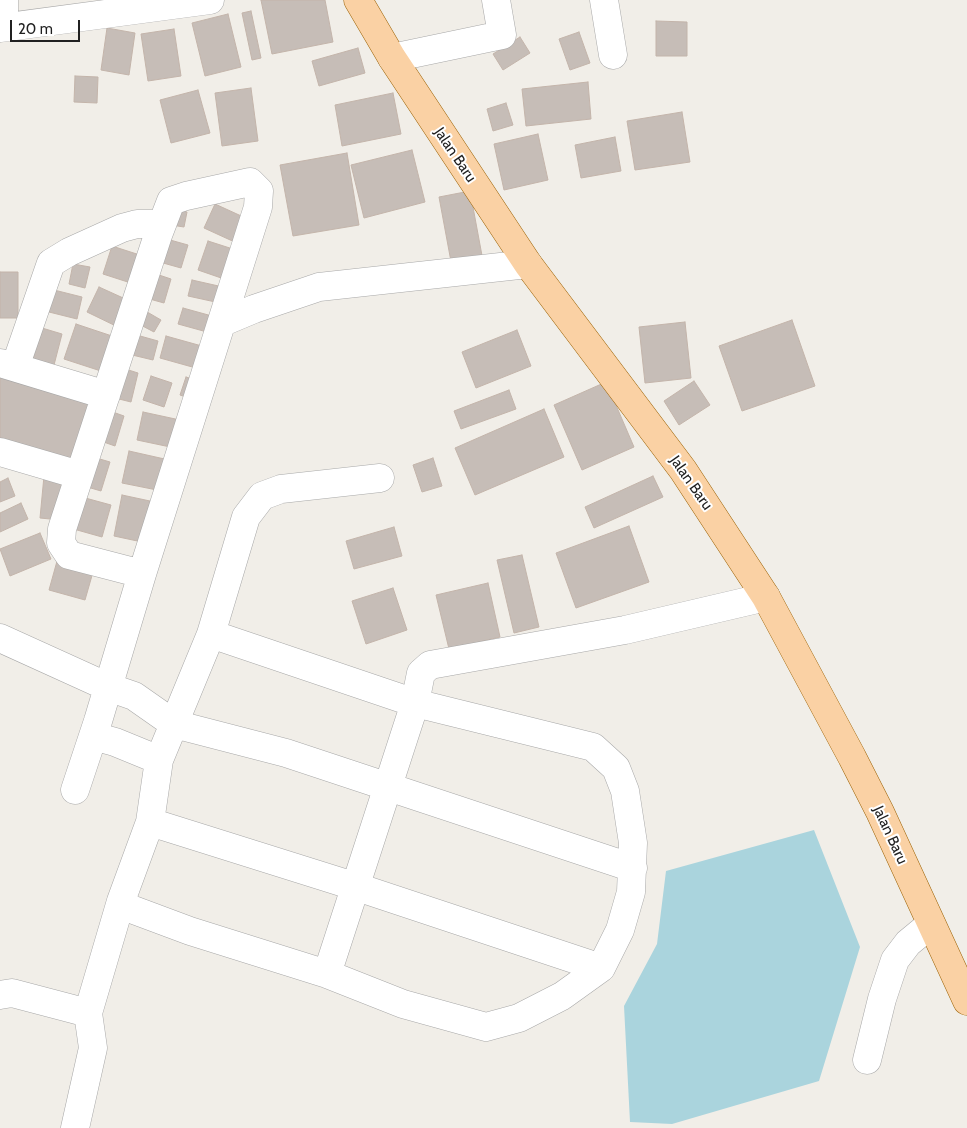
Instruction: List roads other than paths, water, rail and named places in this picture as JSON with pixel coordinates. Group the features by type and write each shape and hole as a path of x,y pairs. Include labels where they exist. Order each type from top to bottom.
{"main road":[{"name":"Jalan Baru","path":"358,0 392,58 528,264 683,470 766,597 852,757 880,812 931,924 963,983"}],"street":[{"path":"4,0 2,28 210,0"},
{"path":"392,58 502,35 496,0"},
{"path":"604,0 613,55"},
{"path":"74,790 93,736 258,207 259,191 250,182 186,196 171,202 162,224 62,529 61,543 69,555 142,574"},
{"path":"106,395 8,365 51,264 69,252 122,228 137,224 162,224"},
{"path":"223,322 254,309 319,287 528,264"},
{"path":"0,452 79,475"},
{"path":"74,1128 94,1048 88,1013 121,901 150,822 159,760 212,634 246,517 262,496 282,489 380,478"},
{"path":"327,974 357,887 415,703 421,673 430,665 625,630 766,597"},
{"path":"121,901 131,909 190,931 327,974 403,1004 486,1027 519,1018 562,996 601,968 620,930 631,892 633,843 625,791 616,768 593,747 415,703 212,634"},
{"path":"0,638 108,687 134,696 174,724 286,753 633,868"},
{"path":"93,736 115,742 159,760"},
{"path":"150,822 357,887 601,968"},
{"path":"867,1060 882,999 895,960 908,943 931,924"},
{"path":"0,995 12,993 88,1013"}],"water":[{"path":"814,830 860,947 819,1081 672,1124 630,1122 624,1006 657,944 666,871"}]}
